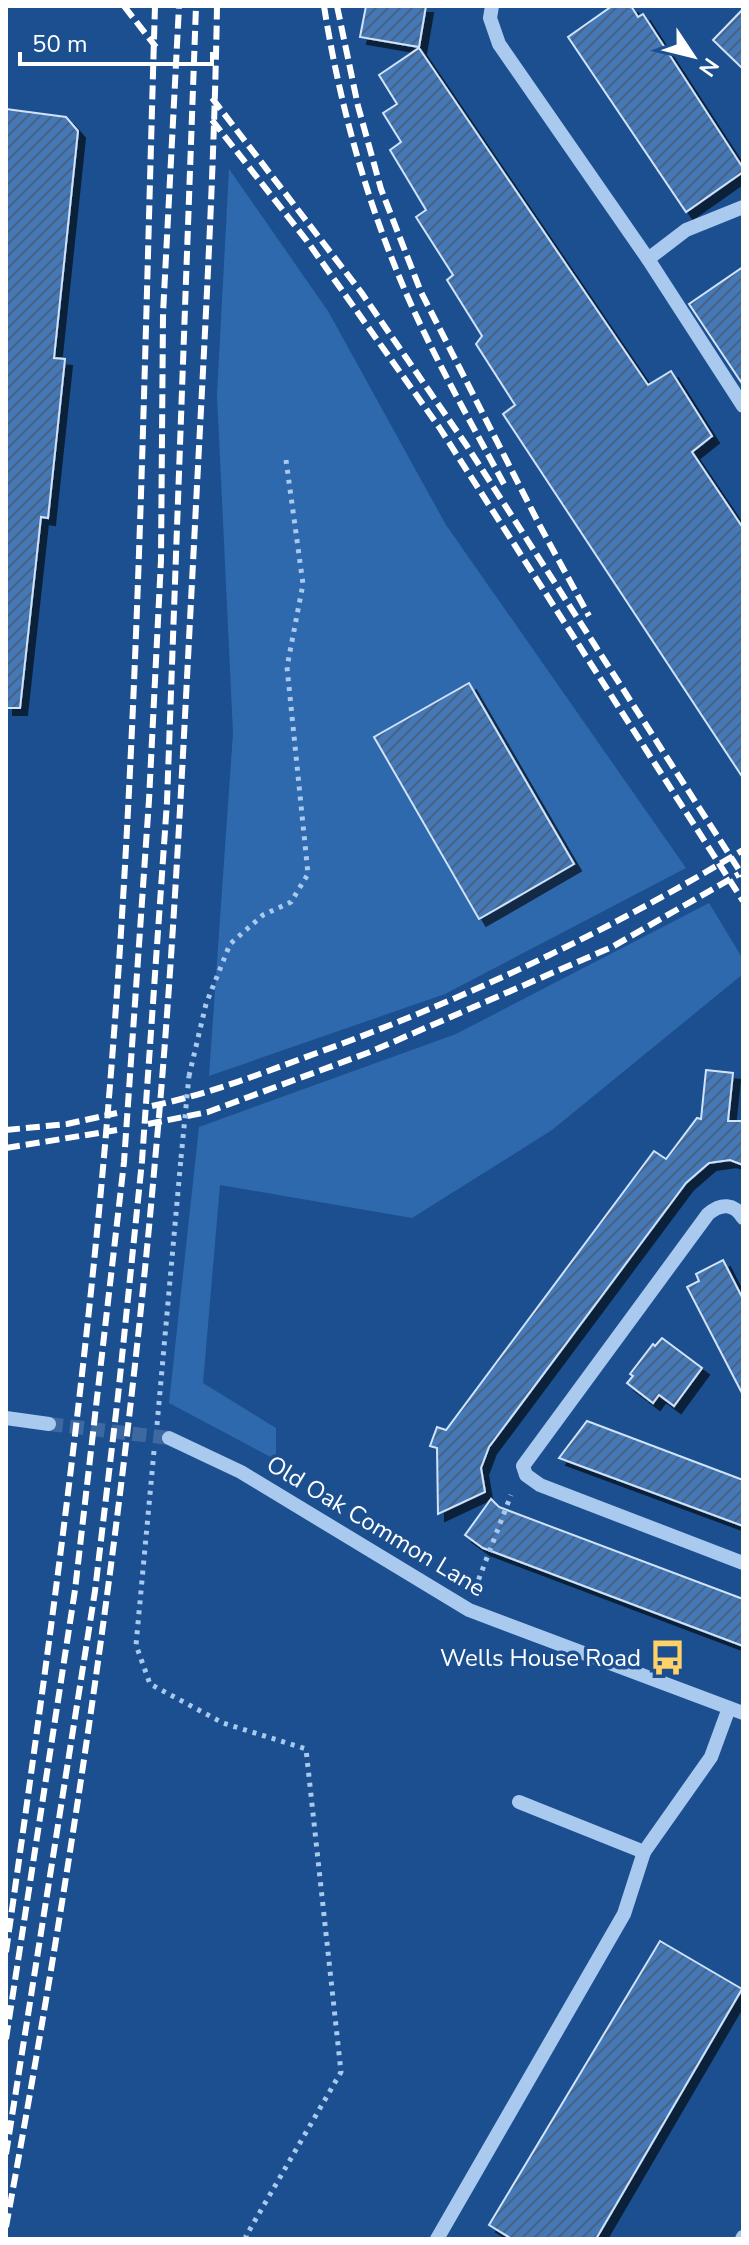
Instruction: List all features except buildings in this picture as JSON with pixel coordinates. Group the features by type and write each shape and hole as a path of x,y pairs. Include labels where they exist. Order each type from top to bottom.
{"street":[{"path":"491,12 499,44 648,259 743,406"},
{"path":"648,259 686,230 743,207"},
{"path":"743,1218 736,1209 728,1206 715,1208 708,1214 523,1466 530,1480 540,1485 743,1563"},
{"path":"6,1418 49,1424"},
{"name":"Old Oak Common Lane","path":"162,1439 241,1472 469,1610 736,1710"},
{"path":"437,2239 624,1914 644,1852 711,1757 736,1710"},
{"path":"519,1802 644,1852"}],"path":[{"path":"157,1425 189,1076 206,1004 230,944 263,915 291,902 308,874 287,667 303,584 286,460"},
{"path":"162,1439 136,1645 150,1684 223,1723 306,1749 341,2072 247,2239"},
{"path":"475,1589 511,1495"}],"shaded area":[{"path":"229,169 328,311 446,525 686,868 445,994 209,1076 233,733 217,395"},
{"path":"709,903 743,959 743,974 552,1130 412,1218 220,1185 203,1383 276,1428 276,1460 169,1403 199,1127 456,1034"}],"tunnel":[{"path":"49,1424 169,1438"}],"railway":[{"path":"124,6 156,47"},
{"path":"6,1952 78,1411 110,1085 134,681 155,6"},
{"path":"6,2039 75,1590 124,1162 149,800 161,560 163,314 179,6"},
{"path":"6,2154 95,1591 142,1161 167,802 196,6"},
{"path":"6,2227 74,1829 128,1429 142,1295 162,1084 178,852 208,275 217,6"},
{"path":"324,6 352,139 384,237 434,352 505,486"},
{"path":"337,6 358,106 381,189 421,292 589,616"},
{"path":"212,98 361,292 467,446 743,876"},
{"path":"212,120 307,241 439,427 743,901"},
{"path":"152,1106 254,1076 425,1011 587,936 743,850"},
{"path":"148,1124 208,1112 370,1052 612,947 739,874"},
{"path":"6,1130 67,1124 117,1113"},
{"path":"6,1148 117,1130"}],"place":[{"name":"Wells House Road","path":"667,1658"}]}
